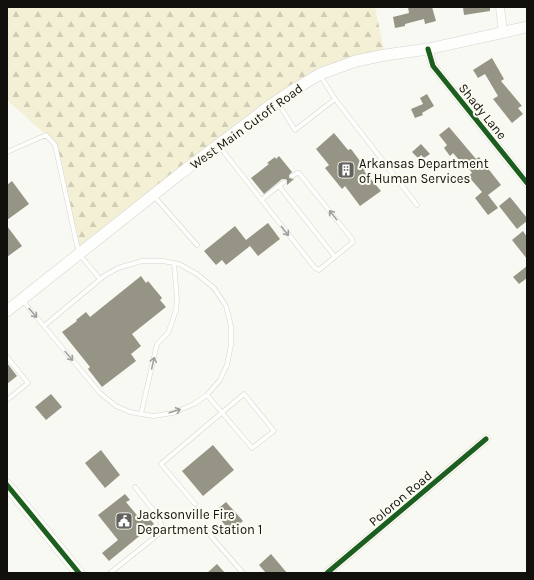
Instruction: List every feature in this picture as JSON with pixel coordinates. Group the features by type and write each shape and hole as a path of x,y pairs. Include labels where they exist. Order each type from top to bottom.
{"main road":[{"name":"West Main Cutoff Road","path":"7,311 218,145 277,101 320,74 356,61 384,55 428,49 527,27"},
{"path":"7,485 79,573"}],"street":[{"path":"500,7 503,32"},
{"name":"Shady Lane","path":"428,49 433,66 527,183"},
{"name":"Poloron Road","path":"327,573 486,439"}],"lane":[{"path":"320,74 335,99 417,205"},
{"path":"277,101 295,130 335,99"},
{"path":"7,152 46,135 55,145 79,254 100,279"},
{"path":"218,145 315,268 319,270 353,242 299,173 292,176"},
{"path":"261,200 284,182"},
{"path":"280,186 335,256"},
{"path":"153,195 197,245"},
{"path":"22,300 100,393 116,406 130,412 153,416 173,413 194,404 207,395 220,380 227,365 231,345 231,326 226,306 214,288 197,274 179,264 163,261 142,261 118,268 100,279 44,326"},
{"path":"141,414 157,344 168,333 176,310 177,299 174,263"},
{"path":"7,358 28,383 7,400"},
{"path":"196,504 161,464 222,413 244,394 274,431 252,448 222,413 207,395"},
{"path":"110,573 160,533 161,524 157,515 135,487"},
{"path":"203,527 243,573"}],"green space":[{"path":"7,7 375,7 385,55 320,74 79,254 55,145 7,100"}],"building":[{"path":"408,7 432,7 436,21 425,24 424,19 395,28 393,17 409,13"},
{"path":"463,7 490,7 490,11 464,15"},
{"path":"492,58 504,79 501,81 522,106 518,108 523,114 512,123 493,99 498,96 485,74 478,78 473,70"},
{"path":"427,94 434,106 422,113 423,115 415,118 411,109 423,104 420,98"},
{"path":"449,127 476,159 479,157 501,185 488,195 498,208 488,215 475,198 482,192 468,176 472,173 462,159 460,161 453,153 450,156 444,148 447,145 439,135"},
{"name":"Arkansas Department of Human Services","path":"334,133 348,150 351,149 366,169 364,171 381,191 360,206 345,186 342,189 325,168 329,165 316,149"},
{"path":"421,144 430,154 424,158 421,155 418,158 412,152"},
{"path":"279,156 292,172 289,175 289,178 294,179 287,185 287,180 282,179 264,194 251,178 269,164 267,163"},
{"path":"12,181 29,204 7,220 7,185"},
{"path":"510,197 527,218 527,221 517,229 499,206"},
{"path":"268,223 280,239 258,256 250,246 226,265 222,260 216,265 204,251 235,226 246,240"},
{"path":"7,226 22,246 7,257"},
{"path":"523,231 527,237 527,259 512,240"},
{"path":"527,266 527,278 519,284 513,277"},
{"path":"141,276 146,283 148,281 162,298 160,300 166,307 132,334 141,346 131,354 136,361 102,387 88,369 90,367 62,332 86,312 90,317"},
{"path":"7,363 17,376 7,384"},
{"path":"51,394 62,407 46,420 35,407"},
{"path":"213,445 234,470 203,496 182,471"},
{"path":"101,450 120,475 105,488 85,463"},
{"path":"125,494 130,500 126,502 141,520 147,515 154,524 109,561 102,553 118,540 98,515"},
{"path":"226,502 243,521 230,531 214,512"},
{"path":"271,554 287,573 266,573 259,565"},
{"path":"217,564 225,573 207,573"}],"cycle path":[{"path":"428,49 433,66 527,183"},
{"path":"327,573 486,439"},
{"path":"7,485 79,573"}],"place":[{"name":"Arkansas Department of Human Services","path":"346,170"},
{"name":"Jacksonville Fire Department Station 1","path":"124,521"}]}
